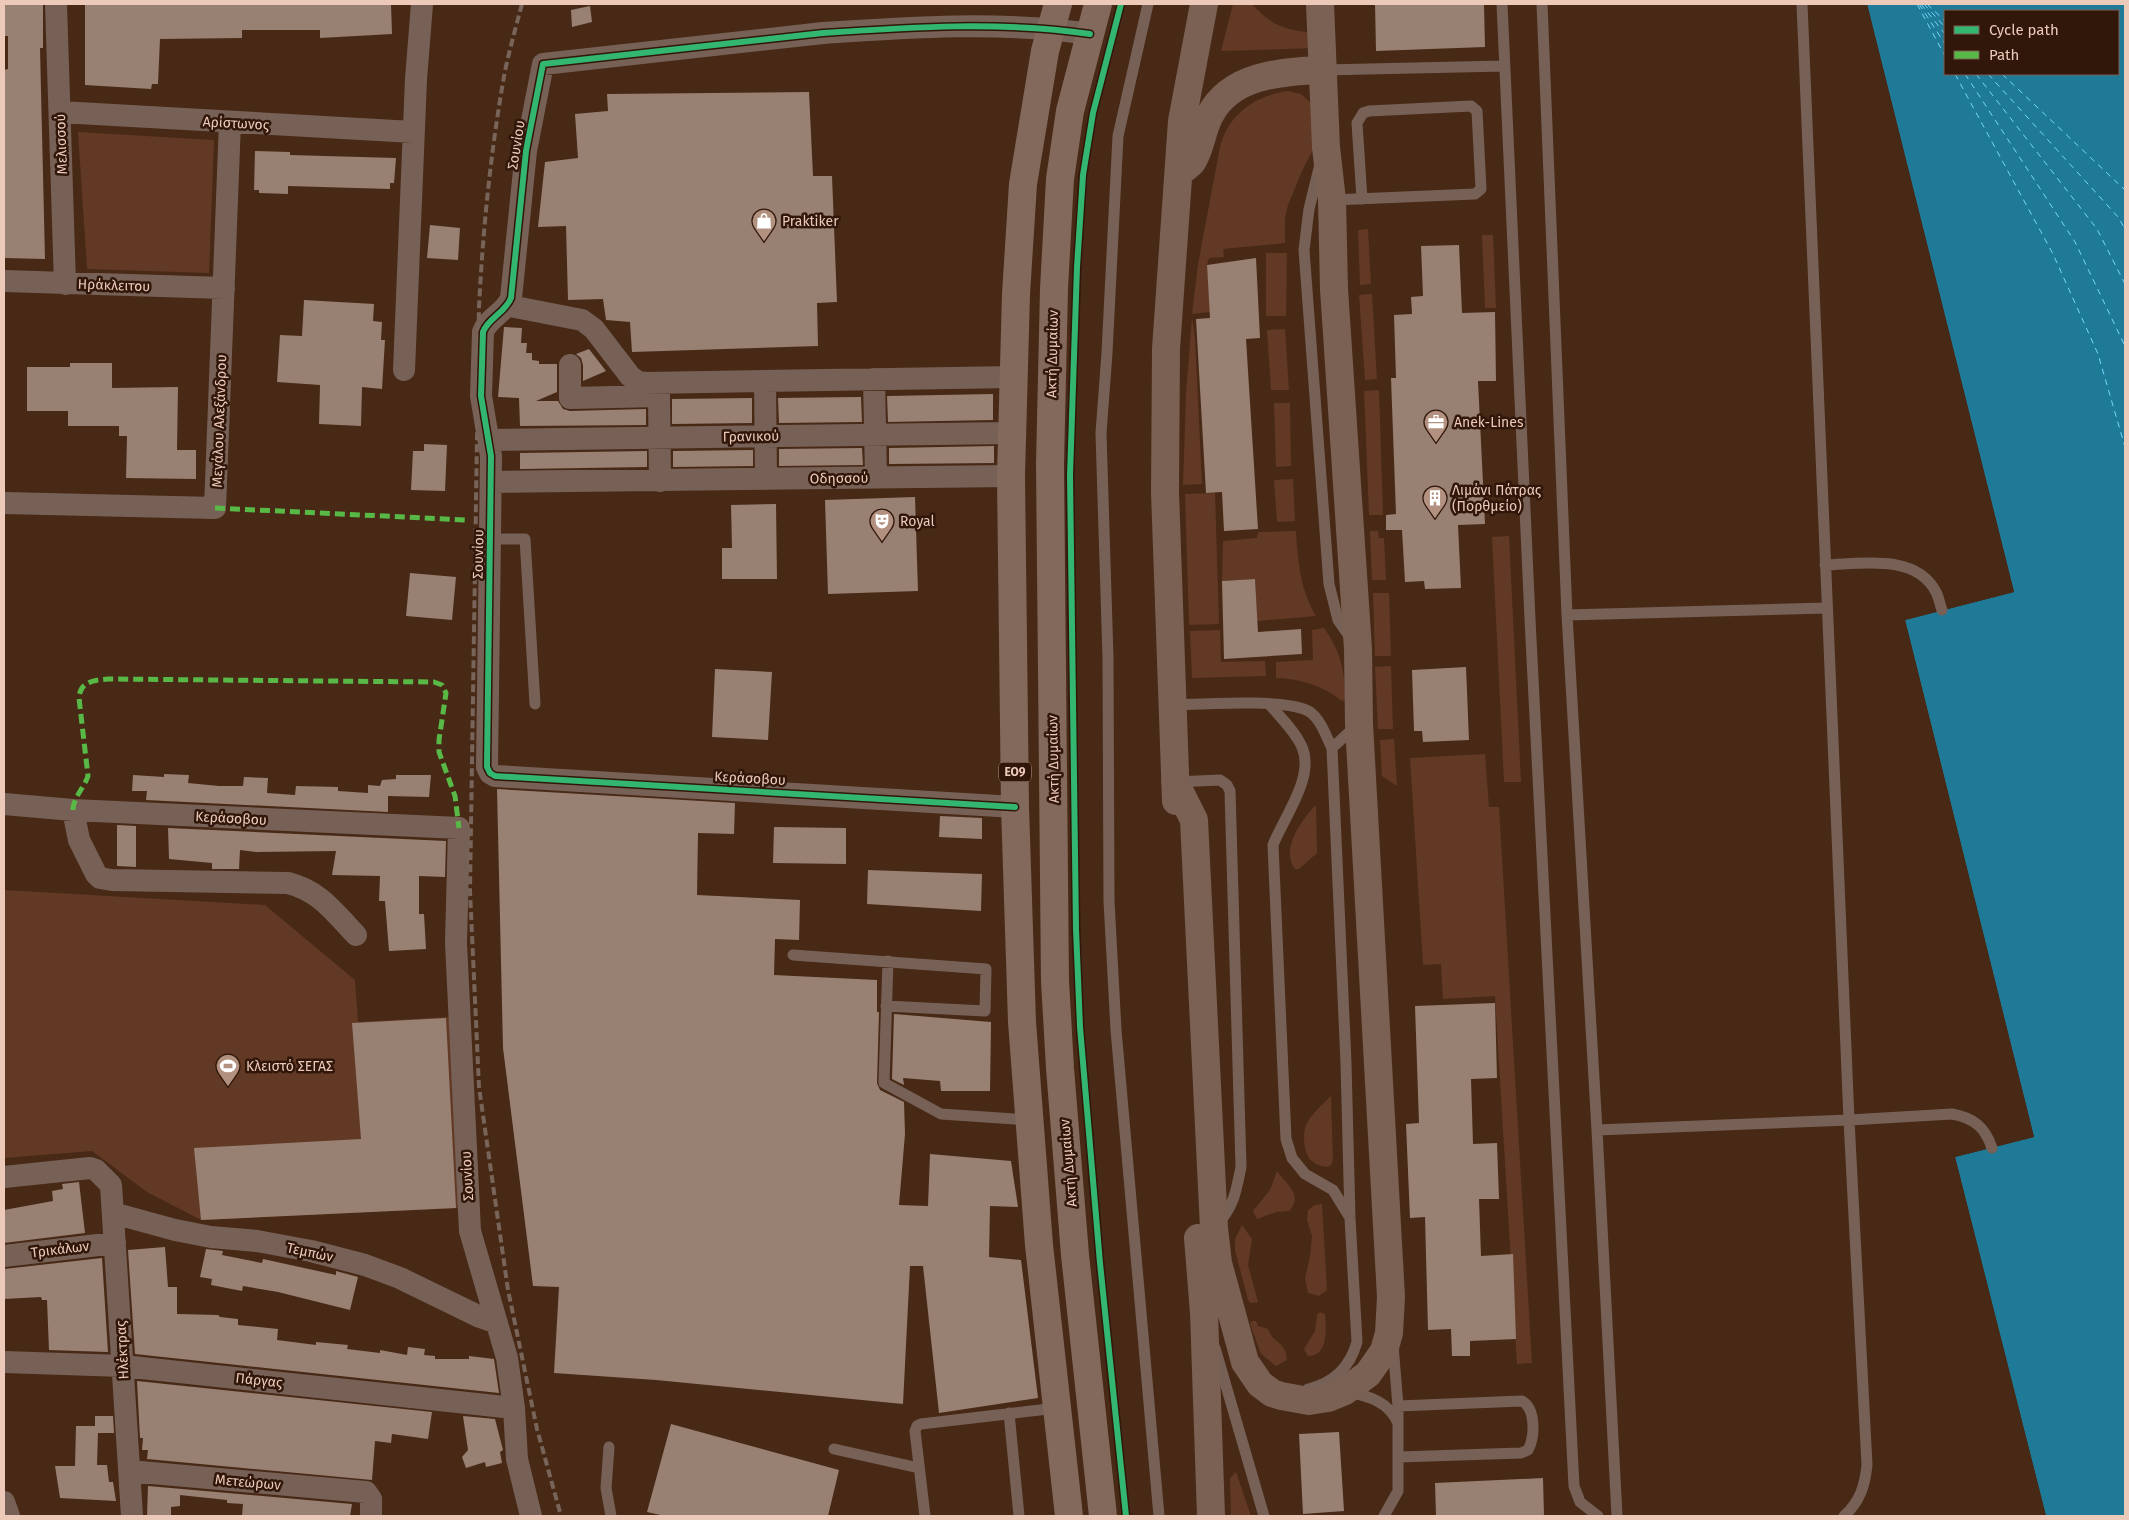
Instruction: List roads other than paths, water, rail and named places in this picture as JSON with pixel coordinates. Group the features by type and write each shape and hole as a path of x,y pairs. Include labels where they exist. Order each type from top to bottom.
{"main road":[{"name":"Ακτή Δυμαίων","path":"1098,4 1070,111 1060,179 1050,464 1055,981 1075,1255 1103,1516"},
{"path":"1204,4 1182,121 1177,174 1167,332 1164,440 1184,1010 1204,1312 1211,1516"},
{"path":"1175,782 1194,820 1214,1228 1218,1263 1245,1362 1255,1378 1272,1393 1290,1398 1309,1400 1328,1398 1346,1391 1361,1381 1379,1359 1389,1333 1391,1314 1359,724 1358,649 1334,289 1332,200 1326,147 1320,4"},
{"name":"ΕΟ9","path":"1054,16 1033,116 1023,184 1016,294 1011,476 1015,807 1022,1022 1040,1254 1069,1516"},
{"path":"1177,174 1192,161 1210,114 1231,89 1266,76 1322,70"}],"street":[{"name":"Μελισσού","path":"56,4 65,284"},
{"path":"404,370 413,132 422,4"},
{"name":"Σουνίου","path":"488,767 491,482 489,440 481,396 483,332 487,324 509,303 513,289 518,219 526,150 543,64 823,33 937,28 1054,16 1090,34"},
{"name":"Αρίστωνος","path":"60,112 413,132"},
{"name":"Μεγάλου Αλεξάνδρου","path":"4,503 215,508 230,122"},
{"name":"Ηράκλειτου","path":"4,281 224,288"},
{"path":"509,303 515,307 582,320 594,329 630,376 655,390"},
{"path":"570,365 570,398 765,381 1015,376"},
{"path":"874,379 876,477"},
{"path":"765,381 766,479"},
{"path":"655,390 660,438 660,481"},
{"name":"Γρανικού","path":"489,440 1013,433"},
{"name":"Οδησσού","path":"491,482 1011,476"},
{"name":"Κεράσοβου","path":"488,767 490,773 496,776 1015,807"},
{"name":"Κεράσοβου","path":"4,804 73,810 459,828"},
{"path":"73,810 79,840 96,874 100,878 112,880 288,883 302,887 318,896 356,935"},
{"name":"Σουνίου","path":"459,828 456,943 470,1231 507,1358 514,1408 517,1459 525,1515"},
{"name":"Ηλέκτρας","path":"4,1177 90,1168 96,1170 112,1184 132,1516"},
{"name":"Τεμπών","path":"113,1213 175,1230 257,1241 349,1260 400,1278 480,1317 497,1323"},
{"name":"Τρικάλων","path":"4,1256 116,1242"},
{"name":"Πάργας","path":"4,1362 123,1366 514,1408"},
{"name":"Μετεώρων","path":"130,1471 366,1492 371,1499 372,1516"},
{"path":"4,1502 9,1516"}],"lane":[{"path":"1148,4 1118,136 1108,353 1101,433 1108,658 1109,901 1115,1020 1159,1516"},
{"path":"1502,4 1574,1486 1580,1502 1598,1516"},
{"path":"1542,4 1567,615 1617,1516"},
{"path":"1802,4 1849,1120 1867,1465 1866,1484 1856,1502 1844,1516"},
{"path":"1322,70 1504,66"},
{"path":"1332,200 1362,199 1475,194 1479,192 1481,189 1477,111 1471,106 1369,111 1363,113 1357,123 1362,199"},
{"path":"1326,147 1314,186 1304,250 1329,584 1338,620 1358,649"},
{"path":"490,539 525,539 535,704"},
{"path":"1825,565 1884,563 1905,566 1922,576 1936,591 1942,610"},
{"path":"1567,615 1827,608"},
{"path":"1269,704 1296,735 1303,748 1306,763 1296,798 1282,822 1273,845 1286,1139 1292,1158 1305,1174 1333,1190 1350,1218"},
{"path":"1172,705 1269,704 1299,707 1309,711 1317,719 1332,748 1346,1063 1350,1218 1357,1323 1355,1350 1343,1370 1324,1384 1306,1390 1272,1393"},
{"path":"1332,748 1359,724"},
{"path":"1175,782 1220,780 1227,785 1230,791 1242,1168 1234,1201 1228,1213 1214,1228"},
{"path":"793,955 986,969 985,1011 886,1006"},
{"path":"888,961 884,1083 941,1114 1030,1120"},
{"path":"1597,1130 1952,1114 1966,1116 1978,1124 1988,1134 1992,1148"},
{"path":"1204,1312 1264,1516"},
{"path":"1384,1516 1398,1491 1398,1406 1391,1314"},
{"path":"1346,1391 1367,1396 1379,1402 1392,1414 1398,1425"},
{"path":"1398,1406 1522,1401 1531,1410 1532,1443 1528,1450 1521,1452 1398,1456"},
{"path":"925,1516 916,1426 1057,1408"},
{"path":"1009,1413 1020,1516"},
{"path":"609,1447 606,1488 611,1516"},
{"path":"834,1449 919,1468"},
{"path":"1257,1490 1273,1516"}],"water":[{"path":"1867,4 2125,4 2125,1516 2046,1516 1955,1157 2034,1137 1905,620 2014,592"}],"railway":[{"path":"522,4 505,71 496,129 485,218 479,307 470,891 479,1087 508,1290 537,1429 561,1516"}],"place":[{"name":"Praktiker","path":"764,242"},
{"name":"Anek-Lines","path":"1436,443"},
{"name":"Λιμάνι Πάτρας (Πορθμείο)","path":"1435,519"},
{"name":"Royal","path":"882,542"},
{"name":"Κλειστό ΣΕΓΑΣ","path":"228,1087"}]}
